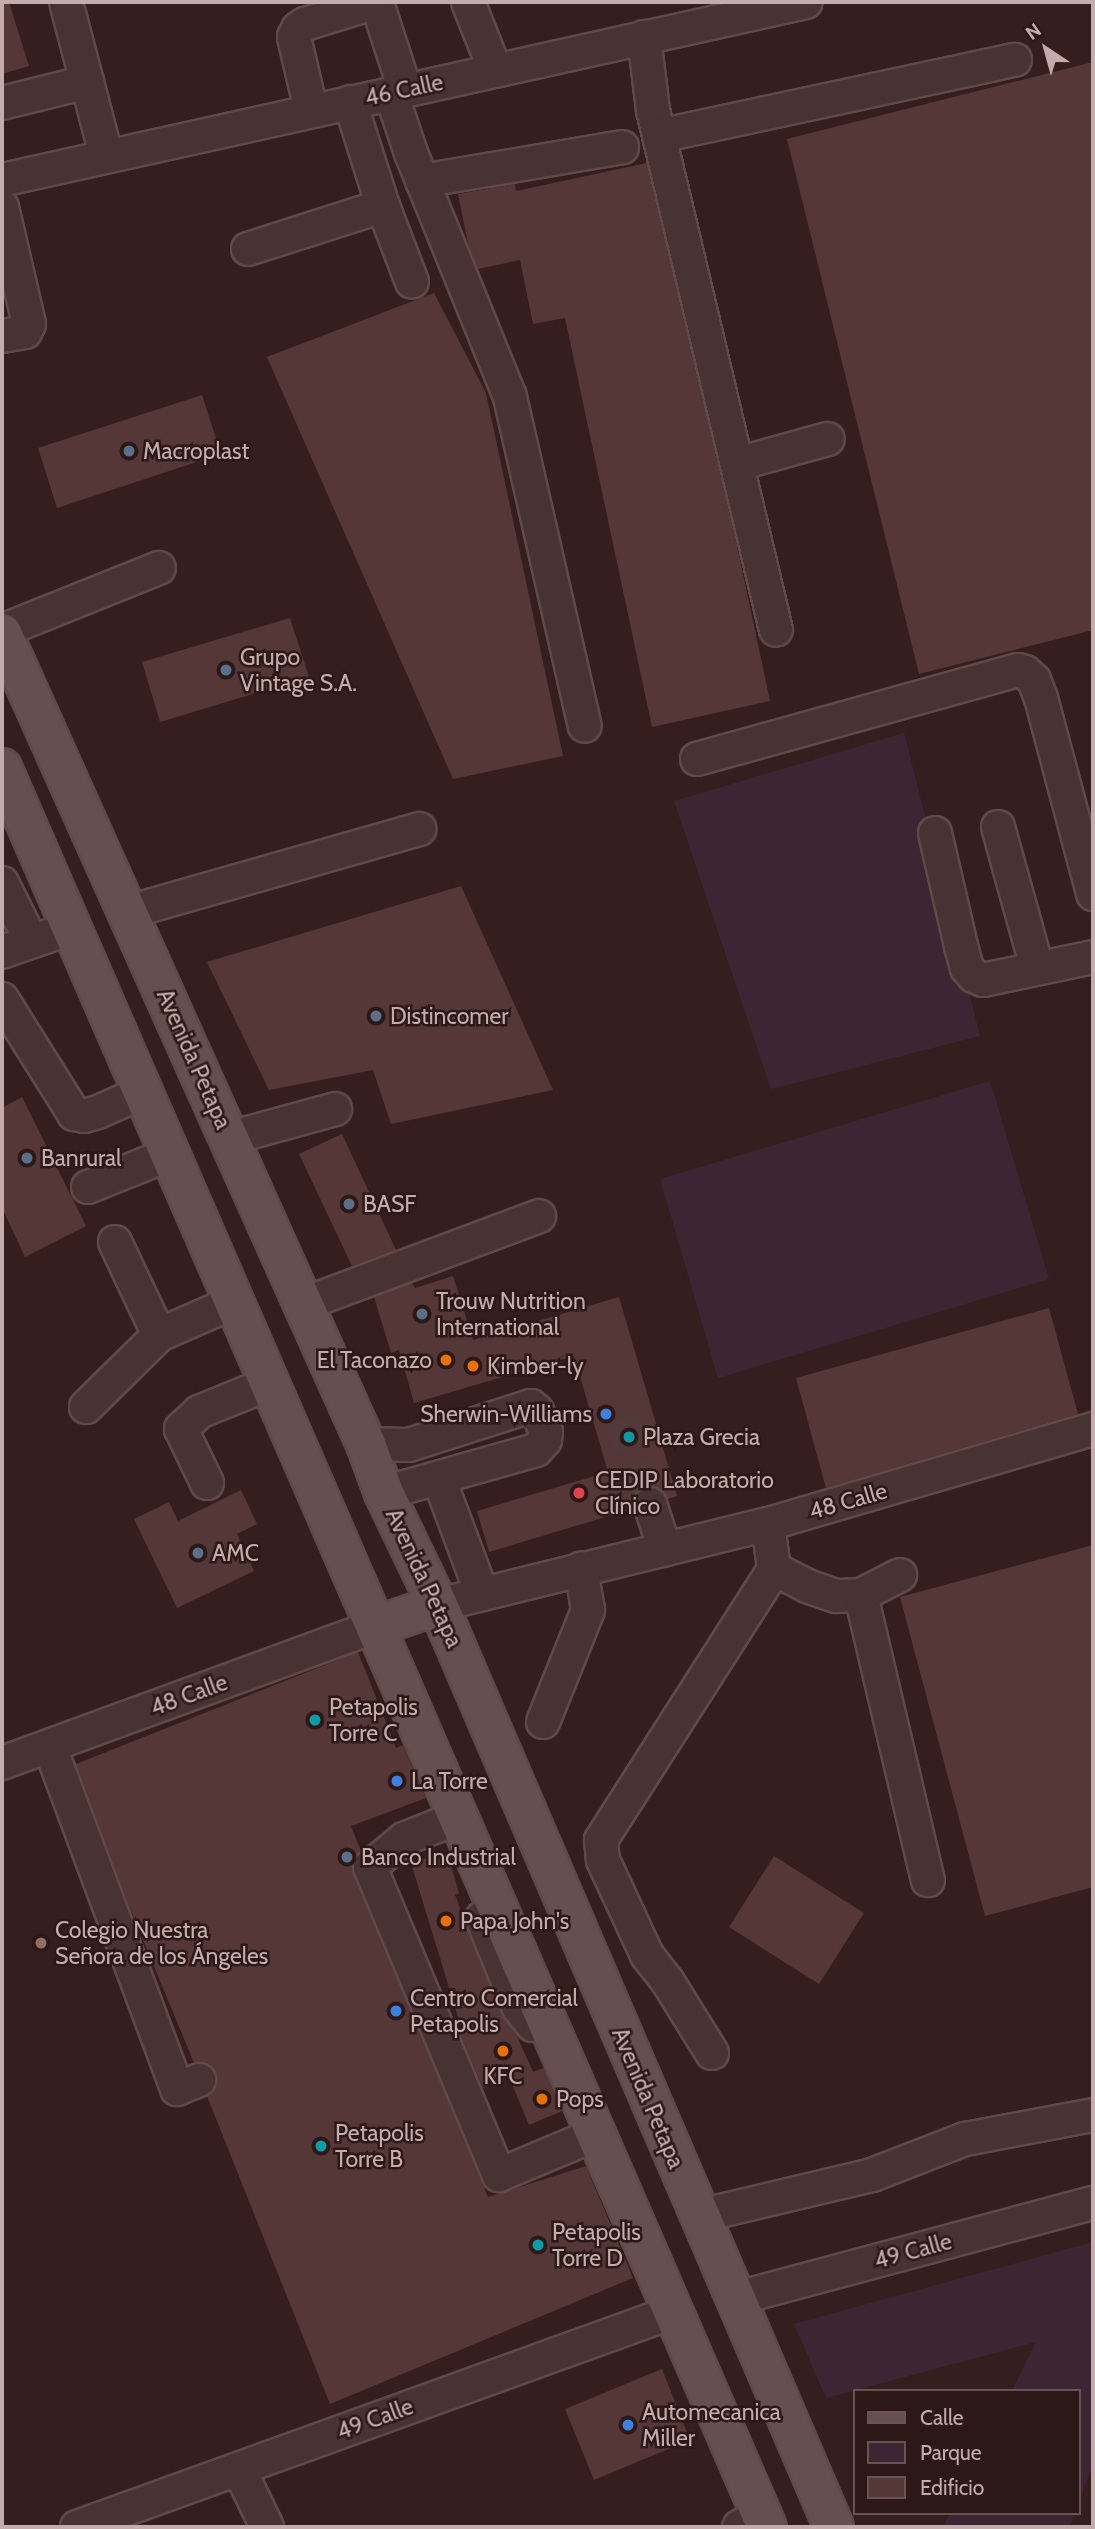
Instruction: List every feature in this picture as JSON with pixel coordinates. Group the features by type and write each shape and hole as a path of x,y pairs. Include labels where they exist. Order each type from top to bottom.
{"main road":[{"name":"Avenida Petapa","path":"2,632 304,1304 366,1444 384,1493 438,1605 834,2527"},
{"path":"2,768 673,2312 756,2523"},
{"path":"376,1626 438,1605"}],"street":[{"path":"66,2 106,155"},
{"path":"468,2 495,70"},
{"name":"46 Calle","path":"2,180 644,37 692,14 806,2"},
{"path":"311,110 294,37 298,29 304,24 377,3 422,181 510,397 585,726"},
{"path":"644,37 659,136 776,630"},
{"path":"659,136 1015,60"},
{"path":"2,103 87,82"},
{"path":"351,102 383,206 412,282"},
{"path":"422,181 622,147"},
{"path":"248,249 383,206"},
{"path":"2,207 11,288 29,324 25,332 2,336"},
{"path":"737,464 828,439"},
{"path":"2,632 159,568"},
{"path":"697,759 1018,670 1025,672 1034,680 1041,698 1093,894"},
{"path":"998,827 1037,968"},
{"path":"128,912 419,829"},
{"path":"935,833 967,968 974,976 983,980 1093,957"},
{"path":"2,883 31,941"},
{"path":"2,951 71,928"},
{"path":"2,999 74,1114 84,1116 98,1112 143,1092"},
{"path":"230,1138 335,1109"},
{"path":"88,1187 170,1154"},
{"path":"304,1304 539,1216"},
{"path":"116,1242 159,1335"},
{"path":"86,1407 159,1335 234,1302"},
{"path":"207,1483 181,1429 199,1412 270,1383"},
{"path":"366,1444 409,1445 531,1406 537,1411 546,1432 545,1440 536,1450 384,1493"},
{"name":"48 Calle","path":"438,1605 768,1524 1093,1429"},
{"path":"439,1479 482,1594"},
{"path":"650,1504 665,1550"},
{"path":"712,2053 668,1982 647,1955 603,1860 601,1840 774,1569 768,1524"},
{"path":"543,1722 588,1610 581,1569"},
{"path":"774,1569 836,1596 861,1595 900,1575"},
{"path":"861,1595 928,1880"},
{"name":"48 Calle","path":"2,1763 376,1626"},
{"path":"50,1747 177,2089 199,2080"},
{"path":"457,1818 404,1839 370,1867 499,2175 594,2135"},
{"path":"699,2216 872,2175 965,2139 1093,2115"},
{"name":"49 Calle","path":"734,2299 1093,2203"},
{"name":"49 Calle","path":"77,2527 673,2312"},
{"path":"239,2469 267,2527"}],"green space":[{"path":"904,733 980,1036 771,1089 674,801"},
{"path":"990,1081 1049,1279 718,1378 660,1179"},
{"path":"1093,2242 1093,2464 1081,2497 1081,2389 1013,2389 1036,2342 826,2398 794,2324"},
{"path":"949,2515 1074,2515 1070,2527 943,2527"}],"building":[{"path":"2,2 9,2 29,66 2,74"},
{"path":"1093,62 1093,630 919,674 787,139"},
{"path":"647,163 735,536 770,701 652,727 565,318 533,324 520,260 478,269 469,248 458,194 515,184 516,191"},
{"path":"434,293 486,393 563,756 453,779 267,357"},
{"name":"Macroplast","path":"202,395 221,454 57,508 38,448"},
{"name":"Grupo Vintage S.A.","path":"290,618 309,677 160,722 142,662"},
{"name":"Distincomer","path":"461,886 553,1090 391,1124 373,1070 269,1090 207,962"},
{"name":"Banrural","path":"22,1097 86,1226 25,1257 2,1208 2,1108"},
{"name":"BASF","path":"342,1134 396,1250 352,1266 299,1154"},
{"name":"Plaza Grecia","path":"453,1276 473,1340 619,1297 677,1496 668,1499 662,1490 645,1486 636,1492 632,1509 489,1552 477,1511 608,1472 574,1356 414,1403 399,1350 391,1353 374,1297 412,1283 415,1288"},
{"path":"1049,1308 1078,1414 826,1488 796,1378"},
{"name":"AMC","path":"241,1490 257,1524 237,1534 254,1571 177,1608 134,1519 169,1502 178,1521"},
{"path":"1093,1545 1093,1887 985,1916 900,1597"},
{"path":"358,1652 396,1748 403,1745 426,1798 351,1826 361,1851 352,1862 353,1874 488,2197 586,2166 633,2278 330,2404 207,2096 217,2083 216,2074 210,2065 194,2063 127,1901 76,1764"},
{"path":"447,1852 459,1893 455,1895 502,2015 516,2034 533,2072 544,2068 562,2111 529,2125 509,2077 483,2088 457,2028 461,2027 411,1863"},
{"path":"774,1856 864,1913 819,1984 729,1927"},
{"name":"Automecanica Miller","path":"662,2369 690,2440 594,2480 565,2409"}],"tunnel":[{"path":"621,1418 650,1504"}],"place":[{"name":"Macroplast","path":"129,451"},
{"name":"Grupo Vintage S.A.","path":"226,670"},
{"name":"Distincomer","path":"376,1016"},
{"name":"Banrural","path":"27,1158"},
{"name":"BASF","path":"349,1204"},
{"name":"Trouw Nutrition International","path":"422,1314"},
{"name":"El Taconazo","path":"446,1360"},
{"name":"Kimber-ly","path":"473,1366"},
{"name":"Sherwin-Williams","path":"606,1414"},
{"name":"Plaza Grecia","path":"629,1437"},
{"name":"CEDIP Laboratorio Clínico","path":"579,1493"},
{"name":"AMC","path":"198,1553"},
{"name":"Petapolis Torre C","path":"315,1720"},
{"name":"La Torre","path":"397,1781"},
{"name":"Banco Industrial","path":"347,1857"},
{"name":"Papa John's","path":"446,1921"},
{"name":"Colegio Nuestra Señora de los Ángeles","path":"41,1943"},
{"name":"Centro Comercial Petapolis","path":"396,2011"},
{"name":"KFC","path":"503,2051"},
{"name":"Pops","path":"542,2099"},
{"name":"Petapolis Torre B","path":"321,2146"},
{"name":"Petapolis Torre D","path":"538,2245"},
{"name":"Automecanica Miller","path":"628,2425"}]}
